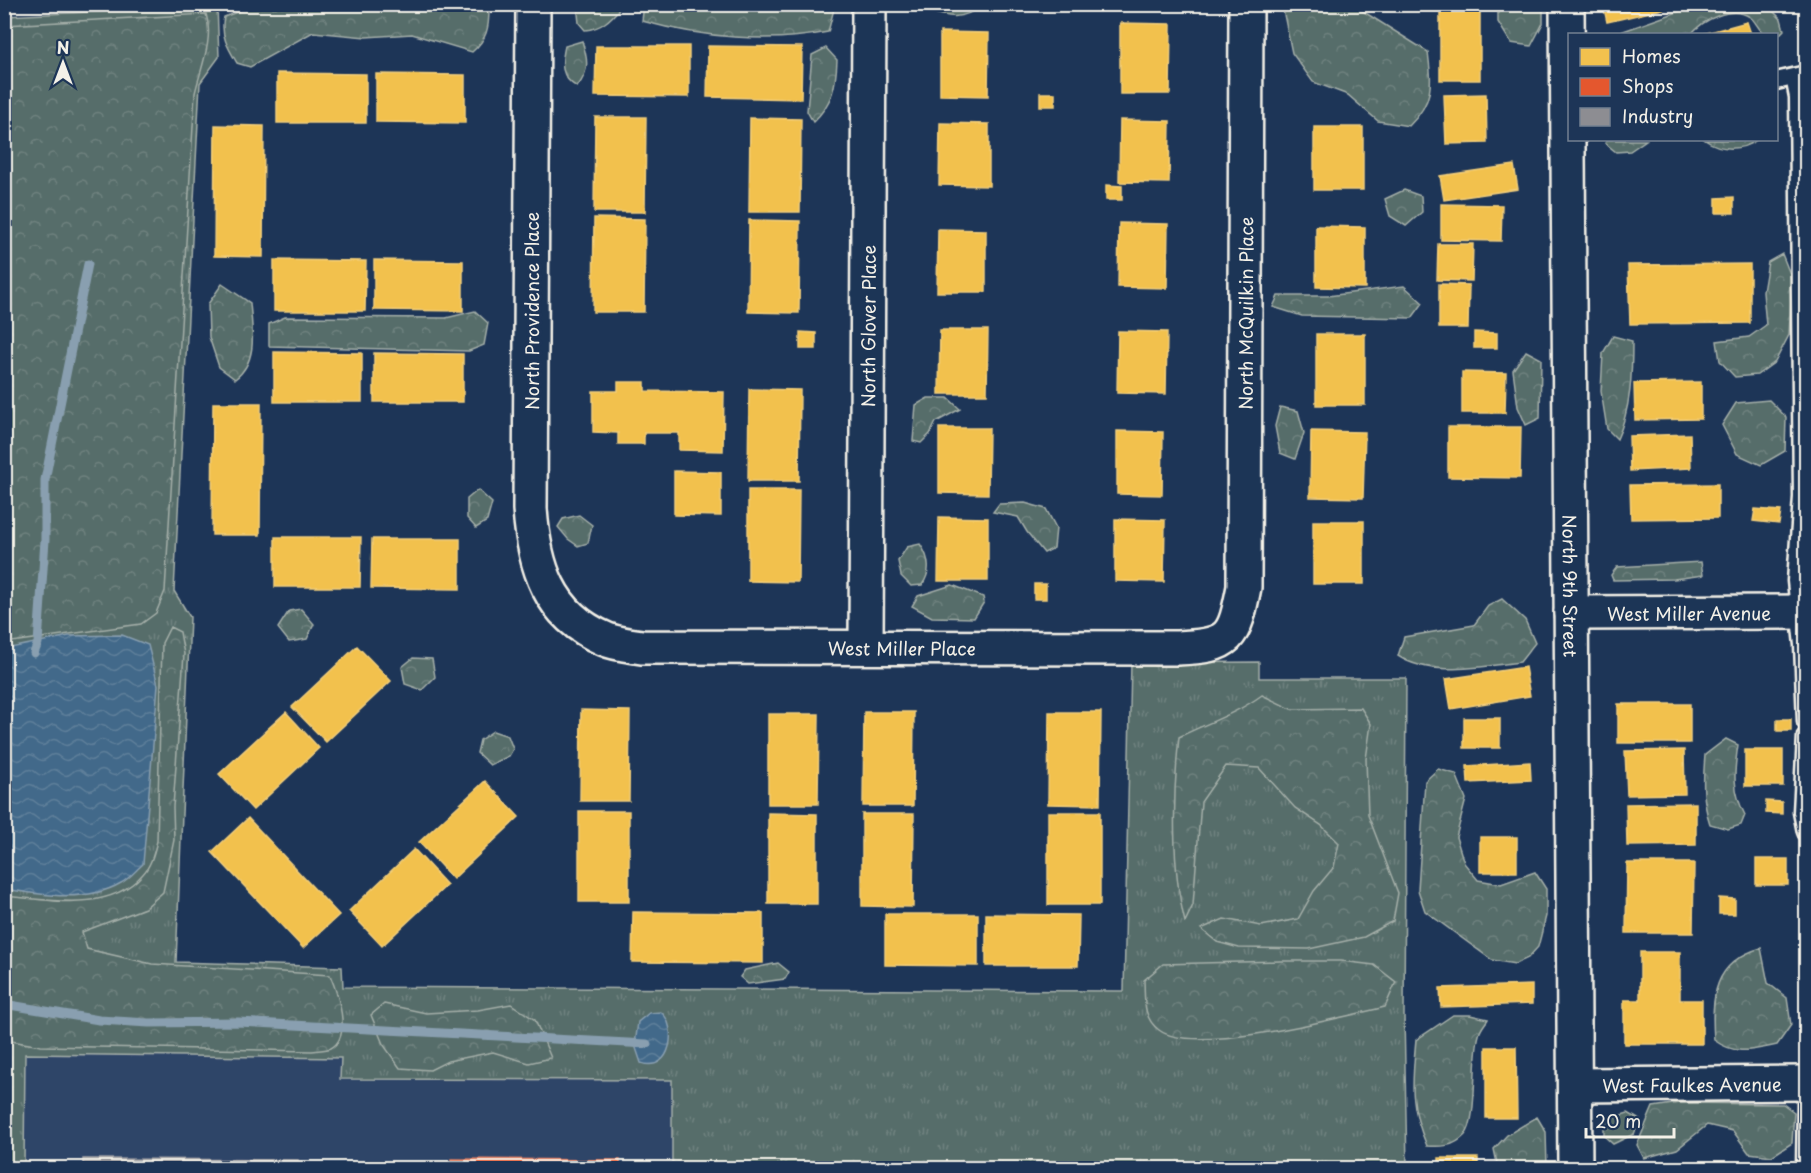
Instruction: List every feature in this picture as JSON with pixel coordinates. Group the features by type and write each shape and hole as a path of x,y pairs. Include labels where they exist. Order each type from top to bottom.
{"street":[{"name":"North Providence Place","path":"533,4 530,509 538,566 549,589 565,609"},
{"name":"North Glover Place","path":"866,646 869,4"},
{"name":"North McQuilkin Place","path":"1237,622 1244,587 1246,4"},
{"name":"North 9th Street","path":"1567,4 1568,64"},
{"name":"North 9th Street","path":"1569,141 1575,1168"},
{"name":"West Miller Place","path":"565,609 582,626 606,640 642,647 1202,647 1224,641 1237,622"},
{"name":"West Miller Avenue","path":"1571,613 1803,612"},
{"name":"West Faulkes Avenue","path":"1576,1085 1806,1083"}],"lane":[{"path":"1778,81 1800,76 1798,98 1802,497 1796,581 1803,612 1806,722"},
{"path":"1806,736 1802,812 1806,832"},
{"path":"1805,1168 1806,1100"}],"shaded area":[{"path":"24,1054 341,1058 341,1079 672,1080 672,1168 24,1168"}],"green space":[{"path":"577,4 620,5 620,8 605,23 585,30 579,23"},
{"path":"644,4 835,5 828,32 782,38 758,38 711,35 642,21"},
{"path":"480,5 489,9 488,22 484,38 472,52 412,34 366,37 313,32 250,67 237,63 224,36 224,17 247,8"},
{"path":"912,5 982,5 965,15 949,16"},
{"path":"1282,5 1353,5 1428,52 1430,83 1427,100 1423,109 1409,126 1378,121 1348,95 1313,82 1292,53"},
{"path":"1498,5 1543,5 1543,23 1531,46 1511,43 1498,22"},
{"path":"1697,5 1751,5 1758,10 1772,10 1781,19 1784,30 1778,36 1778,33 1764,33 1750,17 1743,14 1726,13 1710,19 1692,33 1618,33"},
{"path":"217,6 219,57 200,83 174,591 190,617 176,962 342,967 343,987 1124,991 1131,663 1259,662 1259,678 1406,678 1404,1016 1407,1168 672,1168 672,1080 340,1079 341,1058 25,1054 24,1168 5,1168 4,16"},
{"path":"206,14 208,43 195,93 165,591 156,613 141,624 5,643 5,25"},
{"path":"582,41 587,65 584,76 577,87 567,79 563,70 563,59 565,46"},
{"path":"826,48 837,60 836,78 829,101 813,122 807,111 812,55"},
{"path":"1606,141 1645,141 1630,151 1616,152 1605,143"},
{"path":"1706,141 1756,141 1738,148 1724,148"},
{"path":"1404,190 1421,196 1422,212 1406,226 1390,216 1385,199"},
{"path":"1782,254 1792,279 1789,335 1775,362 1757,375 1735,377 1720,361 1717,341 1749,337 1766,325 1763,292 1768,262"},
{"path":"222,284 250,303 251,354 243,372 235,379 219,367 209,337 208,304"},
{"path":"1404,286 1423,303 1412,318 1302,316 1273,307 1278,296 1328,296"},
{"path":"475,311 488,323 484,345 469,351 269,346 269,324 285,317 446,318"},
{"path":"1613,336 1632,341 1628,404 1617,439 1607,429 1601,391 1603,353"},
{"path":"1526,351 1541,359 1540,418 1526,425 1518,407 1513,370"},
{"path":"928,398 948,398 960,409 936,422 930,434 921,443 913,441 916,405"},
{"path":"1769,400 1786,417 1785,451 1761,465 1737,454 1722,425 1736,403"},
{"path":"1280,407 1298,411 1304,433 1295,459 1280,453 1275,426"},
{"path":"478,490 492,503 487,521 476,528 467,518 467,499"},
{"path":"1025,503 1046,509 1056,528 1054,548 1044,553 1018,517 993,512 999,504"},
{"path":"579,515 592,525 588,543 578,546 568,539 558,527 563,519"},
{"path":"920,544 926,554 927,575 922,585 911,586 901,576 898,561 907,547"},
{"path":"1701,562 1703,575 1674,579 1613,580 1611,575 1617,567"},
{"path":"952,585 983,597 984,602 974,618 932,617 912,606 918,596"},
{"path":"1502,599 1525,620 1535,643 1520,662 1474,668 1442,669 1411,663 1398,656 1404,637 1474,625 1488,606"},
{"path":"301,609 314,624 307,639 289,642 278,628 289,611"},
{"path":"170,627 180,632 184,654 173,807 174,840 163,892 145,908 82,932 87,949 152,964 330,975 339,1002 342,1024 338,1042 331,1048 312,1051 41,1046 5,1040 5,896 77,901 113,895 128,887 142,875 152,859 157,841 162,643"},
{"path":"413,658 432,659 435,677 422,690 405,684 402,667"},
{"path":"1262,695 1291,709 1361,708 1371,724 1366,759 1368,815 1398,893 1393,921 1364,937 1309,949 1239,948 1217,942 1201,929 1224,919 1261,926 1298,919 1314,891 1334,867 1339,843 1321,825 1295,808 1259,768 1226,766 1201,802 1193,905 1185,922 1177,878 1174,830 1179,737 1232,713"},
{"path":"493,731 508,736 513,749 509,756 490,765 477,753 480,740"},
{"path":"1726,739 1738,745 1735,781 1738,798 1745,815 1741,825 1728,829 1710,824 1704,790 1705,755"},
{"path":"1438,769 1456,774 1466,799 1456,837 1464,863 1478,880 1501,884 1535,872 1546,889 1546,916 1538,947 1528,958 1515,964 1492,960 1425,911 1418,890 1425,781"},
{"path":"1761,948 1768,983 1787,998 1791,1025 1777,1045 1760,1049 1737,1050 1714,1040 1713,1009 1718,983 1733,962"},
{"path":"1341,961 1374,965 1396,982 1385,1007 1304,1026 1234,1037 1203,1039 1177,1037 1159,1030 1147,1014 1144,980 1163,964"},
{"path":"778,963 789,972 785,979 748,984 740,977 745,970"},
{"path":"384,1004 426,1013 478,1010 511,1004 535,1020 551,1058 529,1063 493,1052 448,1061 430,1070 400,1068 383,1044 371,1015"},
{"path":"1453,1015 1470,1015 1488,1019 1480,1031 1477,1045 1472,1117 1465,1135 1456,1142 1442,1146 1427,1146 1417,1118 1413,1094 1416,1040"},
{"path":"1679,1103 1783,1104 1794,1112 1792,1143 1772,1156 1749,1153 1733,1131 1707,1125 1677,1149 1644,1158 1637,1145 1653,1107"},
{"path":"1628,1113 1640,1120 1634,1134 1613,1144 1604,1136 1604,1120"},
{"path":"1537,1117 1546,1132 1547,1168 1498,1168 1494,1149 1507,1135"}],"water":[{"path":"122,635 148,645 158,685 143,864 124,881 94,893 64,896 5,889 5,649 69,636"},
{"path":"661,1012 669,1027 669,1046 660,1062 641,1063 635,1045 638,1022 649,1013"}],"building: Homes":[{"path":"1440,4 1480,4 1480,80 1440,80"},
{"path":"1603,4 1684,4 1607,22"},
{"path":"1747,22 1751,33 1707,33"},
{"path":"1120,23 1171,24 1170,94 1120,94"},
{"path":"940,32 989,33 988,96 940,95"},
{"path":"596,46 689,46 689,97 595,96"},
{"path":"708,46 802,47 801,99 707,97"},
{"path":"277,73 366,74 366,123 277,123"},
{"path":"376,74 465,75 465,123 376,122"},
{"path":"1040,93 1055,93 1055,106 1040,106"},
{"path":"1486,94 1487,143 1446,144 1444,95"},
{"path":"595,117 646,117 645,212 594,212"},
{"path":"750,118 801,119 800,212 749,212"},
{"path":"1120,120 1170,121 1169,183 1119,182"},
{"path":"940,123 989,124 989,186 939,185"},
{"path":"215,125 264,126 263,257 214,256"},
{"path":"1314,127 1363,127 1363,190 1314,190"},
{"path":"1514,165 1518,189 1444,200 1440,176"},
{"path":"1106,185 1122,186 1122,200 1106,200"},
{"path":"1734,197 1734,213 1716,213 1716,198"},
{"path":"1441,204 1502,205 1501,241 1441,240"},
{"path":"594,218 645,219 644,312 593,312"},
{"path":"749,220 800,221 799,313 748,312"},
{"path":"1119,223 1168,224 1167,288 1118,287"},
{"path":"1316,226 1365,227 1365,288 1316,287"},
{"path":"938,229 986,230 986,292 937,292"},
{"path":"1438,244 1473,244 1472,281 1437,280"},
{"path":"274,260 366,261 365,311 274,311"},
{"path":"374,260 463,261 463,311 374,310"},
{"path":"1750,264 1750,323 1630,324 1628,265"},
{"path":"1439,284 1469,285 1468,328 1439,328"},
{"path":"940,330 988,330 987,394 939,394"},
{"path":"1118,331 1167,332 1166,394 1117,393"},
{"path":"800,332 816,333 816,349 800,349"},
{"path":"1474,332 1497,333 1497,348 1474,348"},
{"path":"1316,334 1365,334 1365,405 1316,405"},
{"path":"274,352 362,353 362,402 274,402"},
{"path":"374,353 463,354 463,402 374,402"},
{"path":"1462,372 1506,373 1505,413 1462,413"},
{"path":"618,382 645,382 645,391 724,392 723,451 679,450 679,433 644,433 644,444 618,444 618,433 593,432 593,391 618,391"},
{"path":"1701,382 1701,419 1635,420 1634,383"},
{"path":"749,389 800,390 799,481 748,481"},
{"path":"213,403 261,403 260,535 212,535"},
{"path":"1448,427 1521,427 1520,478 1448,477"},
{"path":"939,428 989,428 988,494 939,493"},
{"path":"1117,431 1163,432 1162,495 1117,494"},
{"path":"1311,431 1365,432 1363,498 1310,497"},
{"path":"1690,434 1691,468 1630,471 1629,436"},
{"path":"674,471 721,472 721,516 674,515"},
{"path":"1718,484 1718,518 1631,519 1630,485"},
{"path":"748,490 799,490 798,582 748,581"},
{"path":"1755,509 1781,511 1779,524 1753,521"},
{"path":"939,517 988,518 988,581 938,581"},
{"path":"1115,519 1165,520 1164,582 1115,581"},
{"path":"1313,521 1364,521 1364,584 1313,584"},
{"path":"275,537 361,537 360,587 275,587"},
{"path":"372,539 460,539 460,589 371,588"},
{"path":"1034,584 1046,584 1046,599 1034,599"},
{"path":"357,646 391,681 326,742 292,707"},
{"path":"1525,667 1530,696 1451,709 1446,679"},
{"path":"1618,704 1690,704 1690,743 1618,743"},
{"path":"581,710 630,711 629,801 580,801"},
{"path":"286,712 319,748 253,810 219,774"},
{"path":"864,712 914,712 913,806 863,806"},
{"path":"1049,712 1101,712 1100,805 1048,804"},
{"path":"768,714 819,714 818,804 768,804"},
{"path":"1464,718 1500,718 1500,748 1464,748"},
{"path":"1777,719 1791,719 1791,731 1777,731"},
{"path":"1684,750 1685,794 1627,795 1625,751"},
{"path":"1745,750 1783,750 1783,786 1745,786"},
{"path":"1530,762 1531,780 1468,783 1467,766"},
{"path":"485,781 519,817 453,879 419,842"},
{"path":"1766,801 1782,802 1782,814 1766,813"},
{"path":"1696,803 1696,845 1627,846 1626,804"},
{"path":"579,811 629,811 629,902 579,902"},
{"path":"1048,812 1100,812 1100,905 1048,905"},
{"path":"768,813 817,814 817,904 768,904"},
{"path":"862,814 914,814 913,907 862,906"},
{"path":"248,818 339,915 303,948 212,852"},
{"path":"1480,837 1517,837 1517,872 1480,872"},
{"path":"414,849 447,885 382,946 349,911"},
{"path":"1756,859 1788,859 1788,885 1756,885"},
{"path":"1627,863 1694,863 1693,933 1626,933"},
{"path":"1719,898 1735,899 1735,914 1719,914"},
{"path":"633,912 763,913 763,963 632,962"},
{"path":"885,914 978,914 978,966 885,965"},
{"path":"986,914 1079,915 1078,966 986,966"},
{"path":"1640,952 1680,952 1680,1000 1702,1000 1702,1044 1624,1044 1624,1000 1640,1000"},
{"path":"1532,985 1532,1004 1441,1007 1440,988"},
{"path":"1486,1047 1516,1047 1517,1118 1486,1118"},
{"path":"1439,1158 1478,1158 1478,1168 1439,1168"}],"building: Shops":[{"path":"451,1159 620,1160 620,1168 451,1168"}],"building: Industry":[{"path":"83,1159 298,1160 298,1168 83,1168"}],"waterway":[{"path":"34,653 38,643 45,540 45,480 88,264"},
{"path":"4,1004 99,1020 149,1023 238,1022 647,1044"}]}
